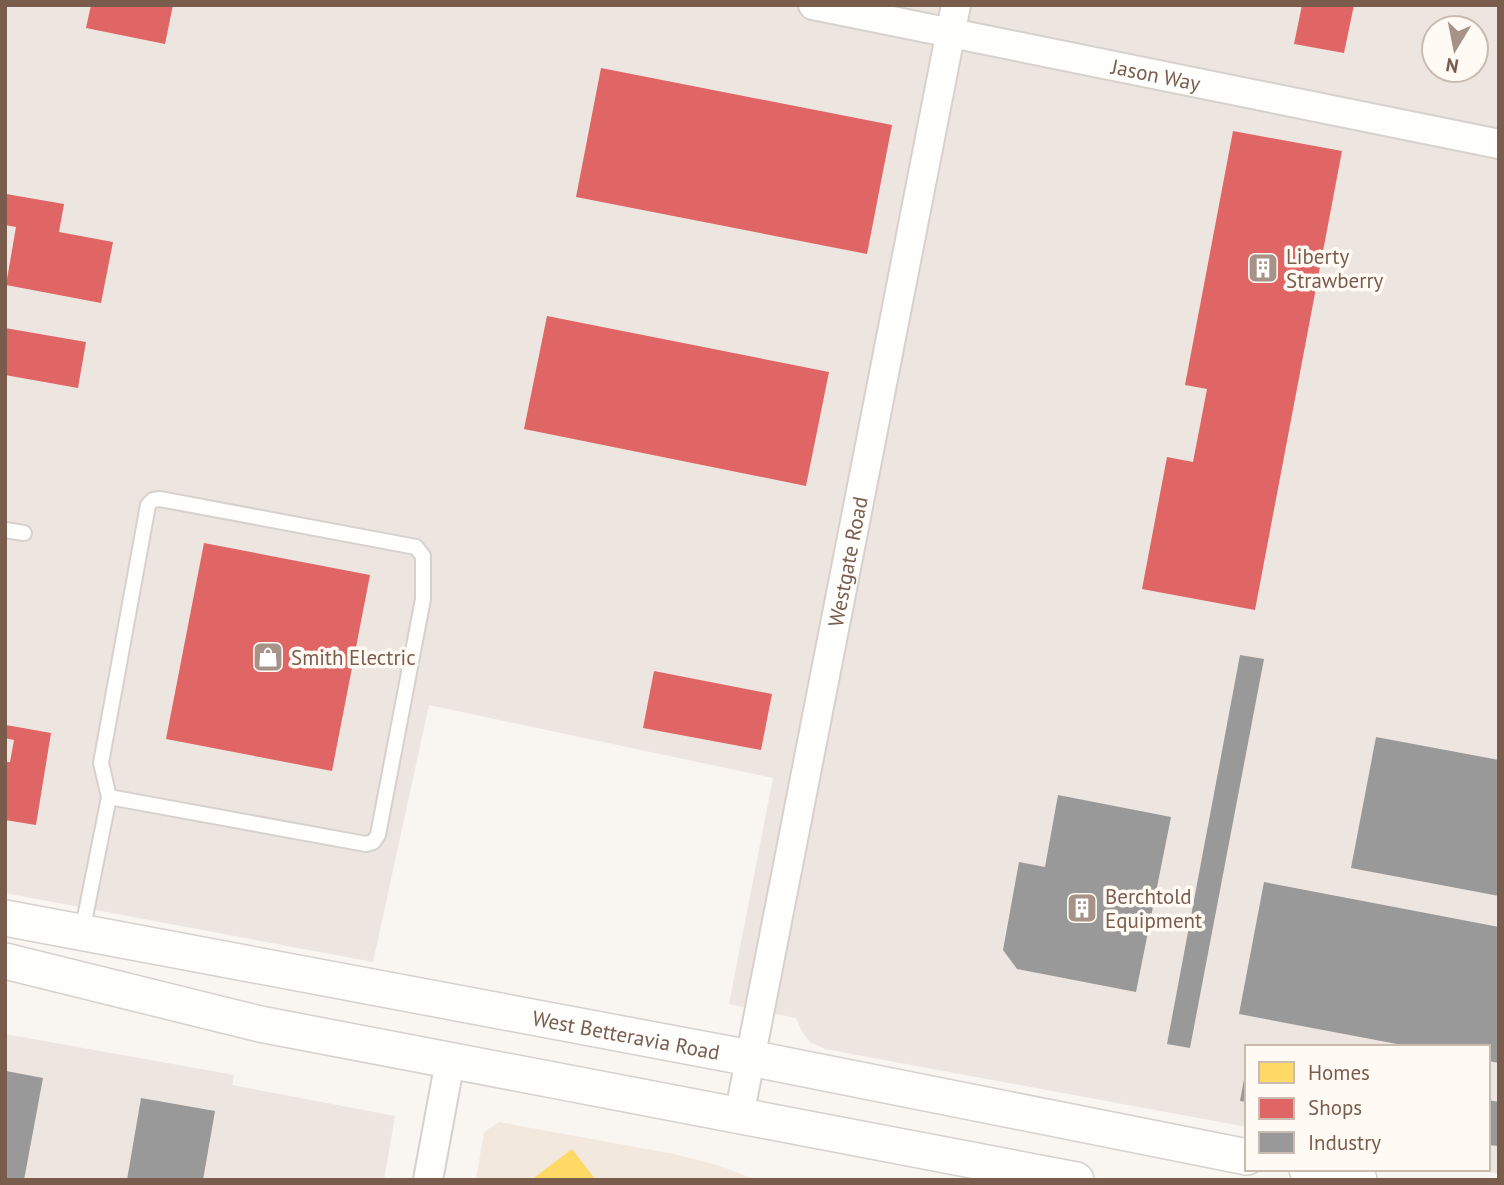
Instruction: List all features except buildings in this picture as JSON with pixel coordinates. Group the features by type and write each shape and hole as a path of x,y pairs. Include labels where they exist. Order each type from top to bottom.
{"street":[{"name":"Jason Way","path":"813,5 1499,144"},
{"name":"Westgate Road","path":"739,1116 956,5"},
{"name":"West Betteravia Road","path":"5,918 750,1058 1245,1157"},
{"path":"5,961 260,1024 1076,1180"},
{"path":"428,1180 450,1061"},
{"path":"1316,1171 1359,1180"}],"lane":[{"path":"82,932 109,797 101,763 148,505 153,499 421,550 423,599 378,835 373,842 366,844 109,797"},
{"path":"5,530 24,533"}],"shaded area":[{"path":"5,5 1499,5 1499,1174 1483,1171 1490,1171 1490,1045 1245,1045 1245,1127 825,1049 810,1042 796,1018 729,1004 773,778 429,705 373,962 5,893"},
{"path":"5,1034 234,1075 232,1085 395,1116 384,1180 5,1180"},
{"path":"499,1122 674,1154 717,1165 757,1180 476,1180 484,1132"}],"place":[{"name":"Liberty Strawberry","path":"1263,268"},
{"name":"Smith Electric","path":"268,657"},
{"name":"Berchtold Equipment","path":"1082,908"}]}
